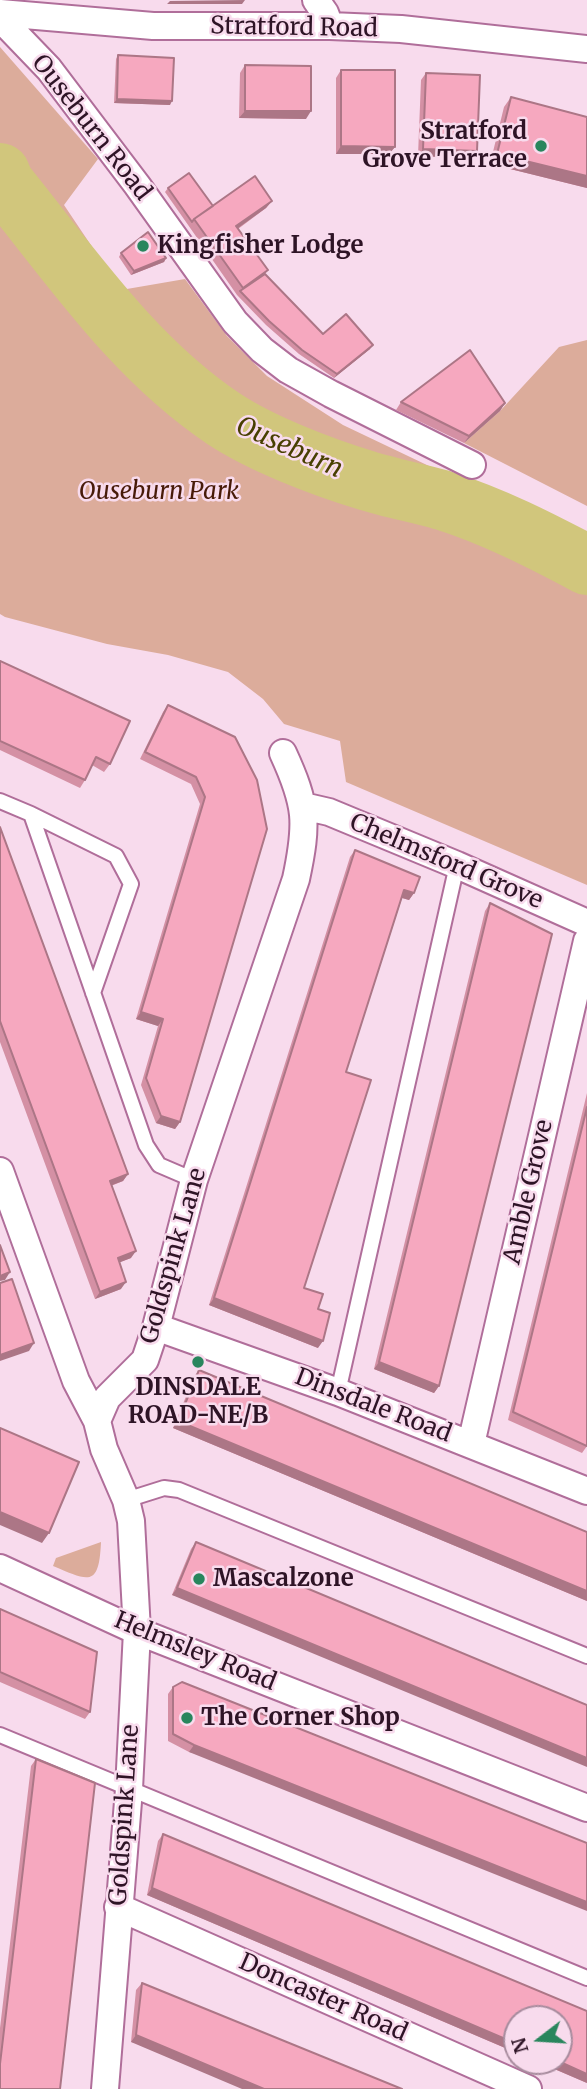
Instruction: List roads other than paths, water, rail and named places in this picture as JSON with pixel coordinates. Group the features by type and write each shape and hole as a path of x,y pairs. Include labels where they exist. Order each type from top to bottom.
{"street":[{"path":"316,0 331,26"},
{"name":"Stratford Road","path":"0,15 153,26 331,26 401,29 587,48"},
{"name":"Ouseburn Road","path":"0,15 49,69 235,322 262,350 288,370 320,388 472,465"},
{"name":"Goldspink Lane","path":"104,2089 129,1789 137,1631 134,1540 126,1500 104,1449 97,1421 107,1398 145,1360 194,1180 296,879 302,849 303,806 297,783 284,753"},
{"name":"Chelmsford Grove","path":"303,806 330,812 587,923"},
{"name":"Amble Grove","path":"471,1444 587,941"},
{"path":"0,1171 76,1381 97,1421"},
{"name":"Dinsdale Road","path":"156,1327 338,1392 587,1491"},
{"name":"Helmsley Road","path":"0,1568 137,1631 587,1808"},
{"name":"Doncaster Road","path":"118,1907 528,2089"}],"lane":[{"path":"0,801 116,856 131,884 93,993"},
{"path":"30,814 152,1156 159,1165 194,1180"},
{"path":"338,1392 457,865"},
{"path":"126,1500 163,1488 179,1490 587,1656"},
{"path":"0,1735 587,1978"}],"waterway":[{"name":"Ouseburn","path":"0,173 4,183 54,247 132,340 191,395 224,419 274,446 330,468 480,513 587,565"}],"place":[{"name":"Stratford Grove Terrace","path":"541,146"},
{"name":"Kingfisher Lodge","path":"143,246"},
{"name":"DINSDALE ROAD-NE/B","path":"198,1362"},
{"name":"Mascalzone","path":"199,1579"},
{"name":"The Corner Shop","path":"187,1718"}],"park label":[{"name":"Ouseburn Park","path":"159,492"}]}
